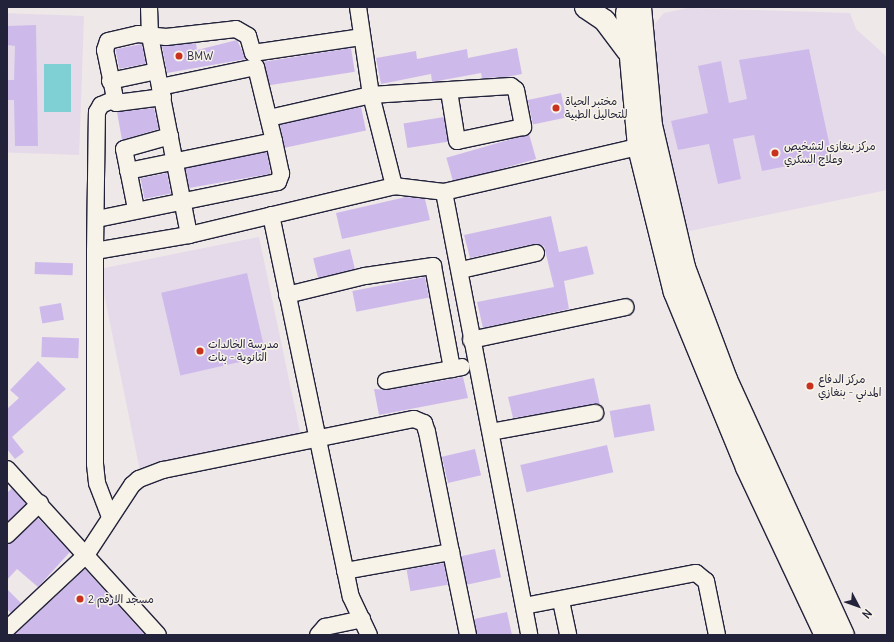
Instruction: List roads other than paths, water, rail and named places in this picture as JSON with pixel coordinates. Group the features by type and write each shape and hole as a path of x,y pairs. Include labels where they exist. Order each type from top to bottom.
{"main road":[{"path":"585,7 634,44"},
{"path":"626,7 665,196 695,301 726,379 843,635"},
{"path":"640,7 634,44 638,147 664,254 687,325 746,467 825,635"},
{"path":"634,44 652,7"}],"street":[{"path":"149,7 150,36 184,200 189,235"},
{"path":"358,7 361,37 371,95 394,186"},
{"path":"97,219 136,209 278,182 281,174 270,118 255,60 248,36 236,29 150,36 138,34 108,41 105,50 113,100 120,105 255,60 361,37"},
{"path":"110,81 157,71"},
{"path":"270,118 371,95 513,86 523,126 458,141 449,91"},
{"path":"110,517 97,483 95,464 95,251 97,219 98,112 101,105 113,100"},
{"path":"136,209 128,171 125,146 170,136"},
{"path":"128,171 274,141"},
{"path":"95,251 189,235 394,186 444,192 638,147"},
{"path":"444,192 461,270 475,365 491,432 529,635"},
{"path":"271,215 316,440 351,597 369,635"},
{"path":"461,270 536,253"},
{"path":"287,295 365,276 433,266 452,369"},
{"path":"471,340 626,307"},
{"path":"386,381 475,365"},
{"path":"491,432 595,413"},
{"path":"7,629 86,555 132,485 149,474 419,419 427,432 468,635"},
{"path":"7,469 158,635"},
{"path":"7,535 40,504"},
{"path":"345,571 452,552"},
{"path":"524,606 561,601 696,573 706,581 717,635"},
{"path":"561,601 568,635"},
{"path":"318,635 325,627 362,619"}],"water":[{"path":"44,64 71,64 71,112 44,112"}],"place":[{"name":"BMW","path":"179,56"},
{"name":"مختبر الحياة للتحاليل الطبية","path":"556,108"},
{"name":"مركز بنغازي لتشخيص وعلاج السكري","path":"775,153"},
{"name":"مدرسة الخالدات الثانوية - بنات","path":"200,351"},
{"name":"مركز الدفاع المدني - بنغازي","path":"810,386"},
{"name":"مسجد الارقم 2","path":"80,599"}]}
